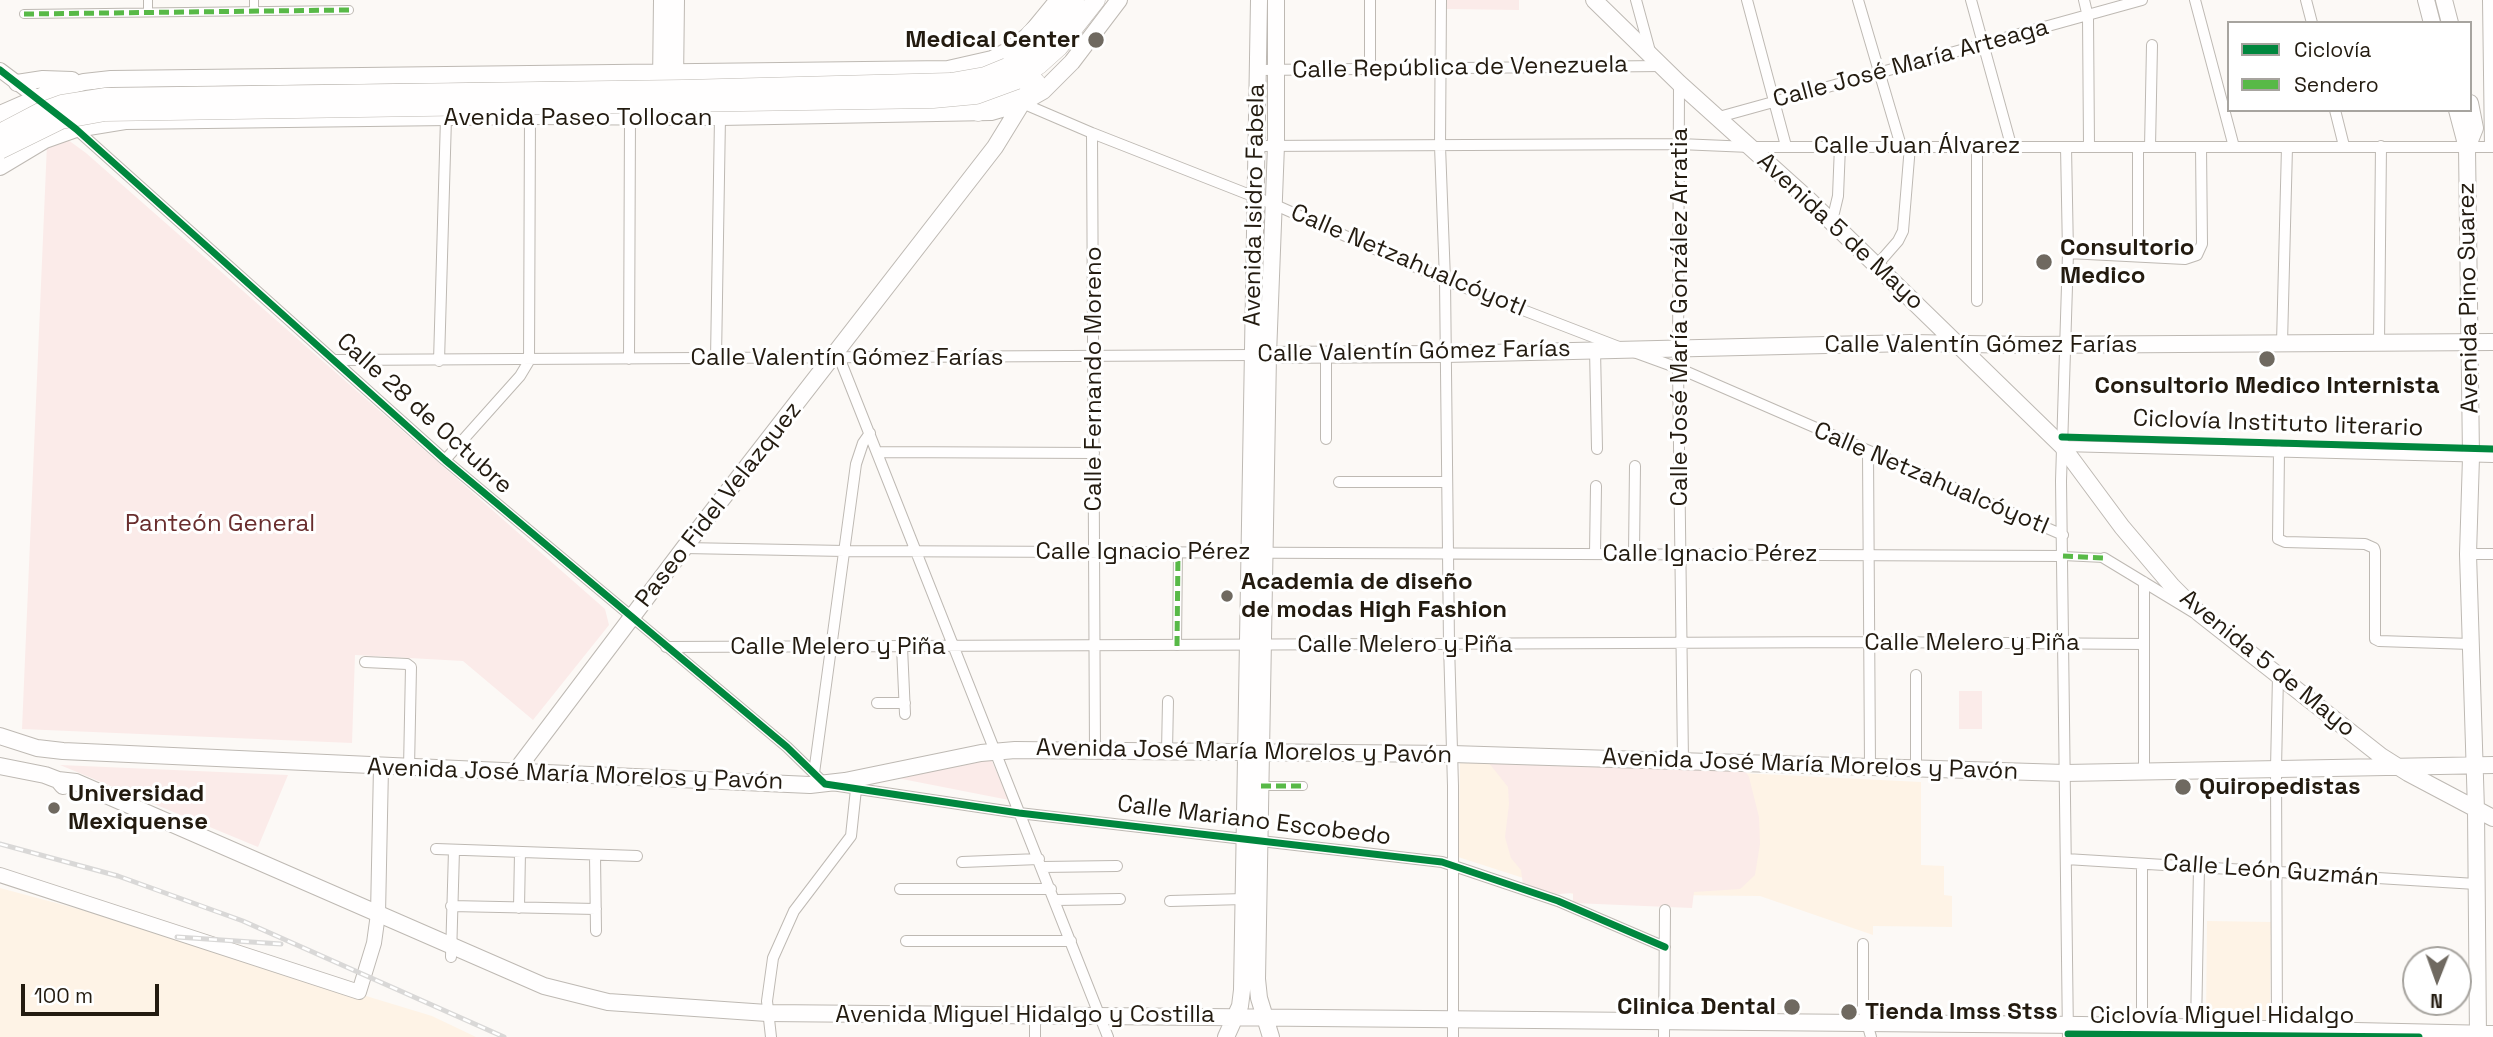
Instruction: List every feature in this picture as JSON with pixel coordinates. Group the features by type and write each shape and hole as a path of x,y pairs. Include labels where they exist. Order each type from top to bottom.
{"highway":[{"path":"1030,34 1069,0"},
{"name":"Avenida Paseo Tollocan","path":"0,133 62,104 127,95 684,89 951,82 1012,74 1075,0"},
{"name":"Avenida Paseo Tollocan","path":"3,159 61,120 105,111 933,99 976,94 1012,74 1039,65 1059,47 1096,0"},
{"path":"978,112 1036,82 1048,70 1059,47"}],"main road":[{"path":"662,0 669,117"},
{"path":"668,73 676,0"},
{"name":"Avenida Paseo Tollocan","path":"0,115 36,97 85,82 144,78 920,71 957,67 1002,54 1030,34 1058,0"},
{"name":"Avenida Paseo Tollocan","path":"3,159 76,130 125,121 530,116 630,118 991,112 1022,103 1043,91 1058,77 1119,0"},
{"name":"Avenida Isidro Fabela","path":"1259,0 1255,198 1260,355 1252,840 1257,988 1271,1037"},
{"name":"Avenida Isidro Fabela","path":"1260,355 1276,145 1276,0"},
{"name":"Avenida 5 de Mayo","path":"1594,0 1679,83 1832,221 2062,446 2168,591 2395,765 2493,818"},
{"path":"2426,0 2431,21"},
{"path":"2444,0 2449,21"},
{"path":"804,116 815,109 821,98 822,86 814,71"},
{"path":"718,72 702,84 701,95 707,109 720,117"},
{"path":"610,73 618,74 624,91 622,103 610,117"},
{"path":"144,78 136,89 137,99 144,113 155,120"},
{"path":"17,83 43,79 85,82"},
{"name":"Paseo Fidel Velazquez","path":"515,772 684,548 836,357 995,146 1022,103"},
{"path":"2458,112 2468,148"},
{"path":"2468,148 2475,128 2472,112"},
{"path":"0,115 10,122 17,138 16,150 3,159"},
{"name":"Avenida Pino Suarez","path":"2468,148 2471,457 2468,554 2476,884 2483,1035"},
{"name":"Calle Valentín Gómez Farías","path":"1260,355 1446,354 1956,343 2493,342"},
{"name":"Avenida José María Morelos y Pavón","path":"0,736 49,750 810,785 819,779 994,751 1452,754 2065,773 2493,765"},
{"path":"49,750 51,777"},
{"name":"Avenida Isidro Fabela","path":"1226,1037 1242,998 1244,899 1261,786 1254,751"},
{"name":"Avenida Miguel Hidalgo y Costilla","path":"0,766 51,777 69,790 378,919 451,946 547,997 591,1009 635,1016 694,1018 733,1012 1453,1019 1664,1029 2068,1031 2143,1026 2277,1033 2483,1035"}],"street":[{"path":"148,0 148,12"},
{"path":"254,0 254,11"},
{"path":"1370,0 1370,67"},
{"path":"1441,0 1440,146 1445,280 1452,754 1453,1037"},
{"path":"1636,0 1657,61"},
{"path":"1747,0 1786,146"},
{"path":"1858,0 1878,73 1905,146 1903,231 1898,241 1877,265"},
{"path":"1971,0 2011,145"},
{"path":"2084,0 2088,17 2089,146"},
{"name":"Calle José María Arteaga","path":"1719,117 2142,0"},
{"path":"2195,0 2234,147"},
{"path":"2306,0 2311,21"},
{"path":"2488,0 2491,147"},
{"path":"24,14 349,10"},
{"path":"2138,255 2152,45"},
{"name":"Calle República de Venezuela","path":"1258,70 1657,61"},
{"name":"Calle 28 de Octubre","path":"0,70 76,130 445,460 787,747 819,779"},
{"name":"Calle José María González Arratia","path":"1679,83 1678,369 1683,761"},
{"name":"Calle Netzahualcóyotl","path":"1022,103 1273,204 1445,280 1678,369 2063,535"},
{"path":"2336,112 2344,146"},
{"path":"445,460 520,376 528,360 530,116"},
{"path":"716,358 720,117"},
{"path":"439,361 446,118"},
{"path":"629,359 630,118"},
{"name":"Calle Fernando Moreno","path":"1092,133 1095,750"},
{"name":"Calle Juan Álvarez","path":"1257,146 1679,144 1750,147 2491,147"},
{"path":"1976,300 1977,145"},
{"path":"1832,221 1838,196 1840,146"},
{"path":"2066,146 2068,253 2062,446 2068,1031"},
{"path":"2379,342 2381,146"},
{"path":"2068,253 2197,256 2202,244 2201,147"},
{"path":"2281,343 2287,147"},
{"path":"1595,349 1597,449"},
{"name":"Calle Valentín Gómez Farías","path":"335,360 1260,355"},
{"path":"1326,355 1326,439"},
{"path":"836,357 878,452 1108,1037"},
{"path":"819,779 831,647 856,464 863,443 870,433"},
{"path":"2062,446 2493,457"},
{"path":"2279,451 2278,539 2285,542 2365,544 2374,548 2375,639 2471,644"},
{"path":"878,452 1094,453"},
{"path":"1868,452 1870,767"},
{"path":"1634,466 1634,553"},
{"path":"1339,482 1447,482"},
{"path":"1595,553 1596,486"},
{"name":"Calle Ignacio Pérez","path":"684,548 917,552 2063,556"},
{"path":"1177,646 1178,552"},
{"path":"2468,554 2493,554"},
{"path":"2063,556 2104,558 2144,582 2168,591"},
{"path":"2144,582 2144,771"},
{"name":"Calle Melero y Piña","path":"666,647 1869,642 2144,644"},
{"path":"877,703 905,708 902,647"},
{"path":"365,662 410,666 409,768"},
{"path":"1916,675 1916,768"},
{"path":"2277,1033 2278,676"},
{"path":"1167,751 1168,701"},
{"path":"0,876 359,992 378,919 381,767"},
{"name":"Calle Mariano Escobedo","path":"819,779 856,789 1019,813 1451,864 1558,901 1665,947"},
{"path":"1261,786 1303,786"},
{"path":"771,1037 767,1013 768,978 776,949 794,911 851,836 856,789"},
{"path":"436,849 637,856"},
{"path":"451,946 454,850"},
{"path":"519,908 520,852"},
{"path":"594,855 596,931"},
{"name":"Calle León Guzmán","path":"2066,859 2476,884"},
{"path":"962,862 1117,866"},
{"path":"2142,863 2143,1026"},
{"path":"2196,1027 2199,867"},
{"path":"900,889 1120,899"},
{"path":"1170,901 1244,899"},
{"path":"452,906 596,909"},
{"path":"1664,1029 1665,910"},
{"path":"906,941 1071,941"},
{"path":"1863,944 1863,1009 1868,1030"},
{"path":"1035,1016 1035,1037"}],"shaded area":[{"path":"1460,759 1921,782 1921,865 1944,866 1944,895 1952,896 1952,927 1873,926 1873,935 1760,896 1573,894 1458,857"},
{"path":"0,888 86,911 432,1016 476,1037 0,1037"},
{"path":"2207,921 2271,922 2270,1020 2206,1019"}],"green space":[{"path":"1447,0 1519,0 1519,10 1447,9"},
{"name":"Panteón General","path":"64,137 86,153 605,609 609,625 533,720 463,661 355,655 352,743 22,729 47,144"},
{"path":"1959,691 1982,691 1982,729 1959,729"},
{"path":"991,759 1009,800 897,778"},
{"path":"1489,763 1743,768 1749,777 1759,817 1760,844 1755,875 1740,889 1694,892 1692,908 1573,903 1573,893 1547,895 1523,885 1521,870 1511,858 1505,837 1508,787"},
{"path":"60,765 288,775 258,847"}],"railway":[{"path":"0,844 118,876 243,921 504,1037"},
{"path":"177,937 281,944"}],"marked path":[{"path":"24,14 349,10"},
{"path":"1177,646 1178,552"},
{"path":"2063,556 2104,558"},
{"path":"1261,786 1303,786"}],"cycle path":[{"path":"0,70 76,129 445,460 787,747 825,784 1019,813 1442,862 1558,901 1665,947"},
{"name":"Ciclovía Instituto literario","path":"2062,437 2493,449"},
{"name":"Ciclovía Miguel Hidalgo","path":"2068,1034 2419,1037"}],"place":[{"name":"Medical Center","path":"1096,40"},
{"name":"Consultorio Medico","path":"2044,262"},
{"name":"Consultorio Medico Internista","path":"2267,359"},
{"name":"Academia de diseño de modas High Fashion","path":"1227,596"},
{"name":"Quiropedistas","path":"2183,787"},
{"name":"Universidad Mexiquense","path":"54,808"},
{"name":"Clinica Dental","path":"1792,1007"},
{"name":"Tienda Imss Stss","path":"1849,1012"}]}
